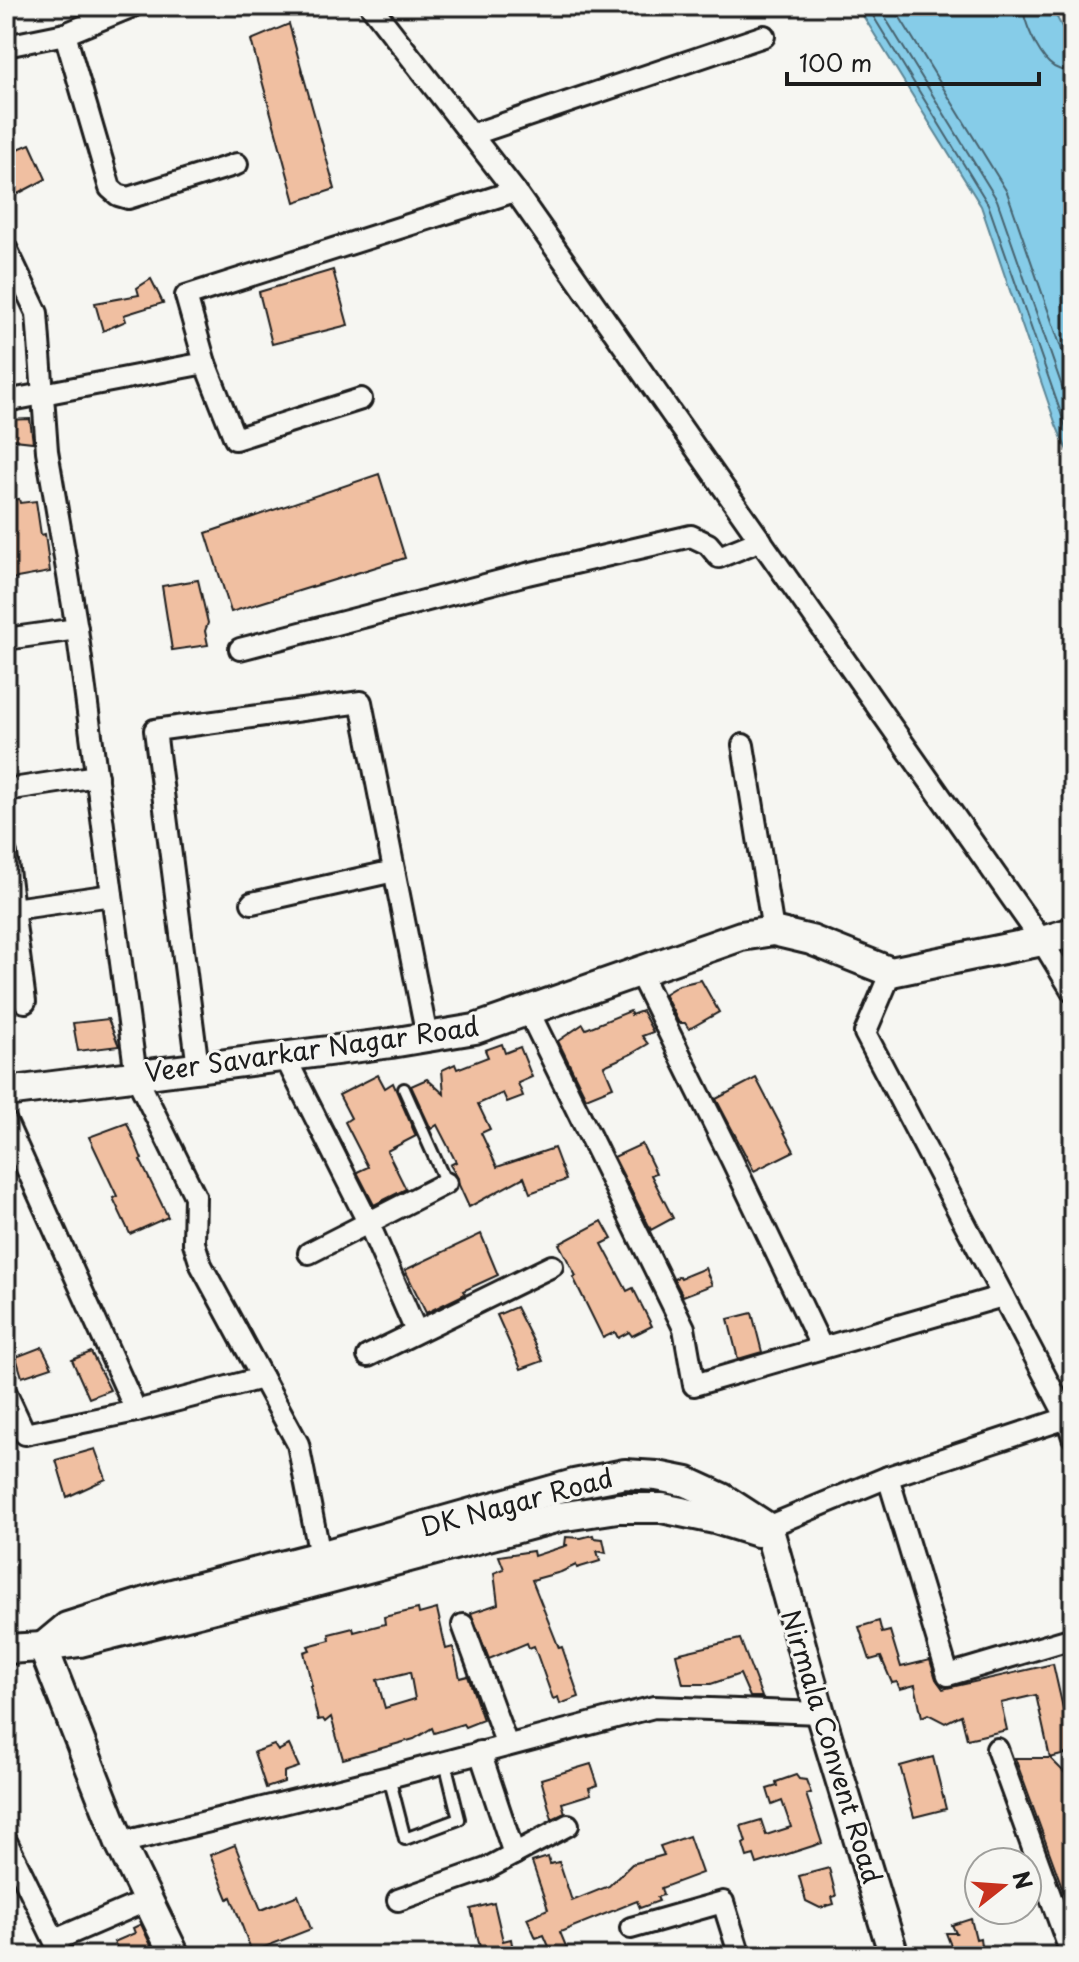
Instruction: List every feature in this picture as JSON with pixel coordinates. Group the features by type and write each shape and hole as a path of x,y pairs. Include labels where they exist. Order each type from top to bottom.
{"main road":[{"name":"Veer Savarkar Nagar Road","path":"6,1092 285,1057 475,1029 741,936 773,931 811,940 891,972"},
{"path":"891,972 1073,932"},
{"name":"DK Nagar Road","path":"43,1647 67,1627 168,1595 320,1556 574,1484 625,1474 687,1482 722,1498 769,1532"},
{"name":"DK Nagar Road","path":"43,1647 80,1642 559,1517 618,1508 662,1508 769,1532"},
{"name":"Nirmala Convent Road","path":"769,1532 894,1956"},
{"path":"6,1649 43,1647 120,1843 175,1956"}],"street":[{"path":"6,46 65,34 133,6"},
{"path":"371,6 515,191 1042,941 1073,992"},
{"path":"65,34 110,188 118,195 128,198 237,164"},
{"path":"471,135 764,36"},
{"path":"361,399 235,439 205,363 186,296 515,191"},
{"path":"6,248 16,292 37,313 47,451 77,629 136,1076 195,1196 194,1243 201,1265 298,1444 320,1556"},
{"path":"6,401 205,363"},
{"path":"240,649 527,574 691,536 708,544 719,557 761,540"},
{"path":"6,639 77,629"},
{"path":"198,1068 155,730 361,702 427,1037"},
{"path":"743,745 773,931"},
{"path":"6,790 97,776"},
{"path":"6,854 25,1002"},
{"path":"252,903 394,871"},
{"path":"13,909 112,895"},
{"path":"639,972 822,1348"},
{"path":"769,1532 888,1477 1071,1423 865,1033 891,972"},
{"path":"528,1010 684,1328 694,1385 1003,1296"},
{"path":"285,1057 368,1222 416,1331"},
{"path":"6,1122 136,1411"},
{"path":"309,1253 446,1183"},
{"path":"368,1356 552,1266"},
{"path":"6,1393 25,1434 136,1411 262,1378"},
{"path":"888,1477 948,1675 1073,1638"},
{"path":"463,1625 507,1745"},
{"path":"120,1843 389,1777 654,1707 820,1713"},
{"path":"997,1749 1072,1956"},
{"path":"480,1752 514,1854"},
{"path":"398,1900 486,1869 568,1825"},
{"path":"6,1841 59,1948 148,1900"},
{"path":"631,1928 723,1902 740,1956"}],"lane":[{"path":"404,1089 446,1183"},
{"path":"389,1777 405,1839 459,1819 445,1762"}],"water":[{"path":"857,6 1051,6 1073,48 1073,464 1056,425 981,206"}],"building":[{"path":"289,24 335,189 295,202 251,40"},
{"path":"30,144 46,179 6,200 6,154"},
{"path":"333,270 348,325 272,344 259,292"},
{"path":"151,279 163,303 124,315 126,321 103,331 95,303 139,295 137,288"},
{"path":"30,419 33,442 6,439 6,420"},
{"path":"379,474 405,558 231,612 206,533"},
{"path":"19,499 20,503 36,501 41,535 45,534 50,572 6,580 6,501"},
{"path":"198,580 208,623 205,631 208,645 172,650 162,586"},
{"path":"701,980 719,1012 689,1029 685,1023 679,1023 664,994 679,985"},
{"path":"630,1011 631,1015 642,1011 653,1032 642,1036 648,1044 604,1066 613,1087 586,1098 558,1041 583,1024 586,1029"},
{"path":"108,1019 119,1046 78,1051 73,1023"},
{"path":"502,1044 505,1053 520,1047 532,1077 518,1083 523,1096 507,1102 503,1093 478,1104 490,1129 481,1133 497,1167 554,1148 566,1180 530,1193 524,1177 469,1207 450,1165 456,1162 437,1125 431,1129 411,1086 427,1079 444,1094 442,1070 455,1064 457,1069 488,1057 485,1050"},
{"path":"378,1075 385,1088 393,1083 416,1136 387,1151 406,1189 374,1205 357,1172 368,1167 345,1122 351,1118 339,1095"},
{"path":"756,1078 794,1151 754,1171 716,1099"},
{"path":"127,1123 140,1160 168,1217 130,1234 113,1198 117,1196 89,1137"},
{"path":"642,1144 656,1173 651,1175 673,1218 651,1230 614,1157"},
{"path":"602,1221 612,1239 602,1244 627,1291 633,1288 652,1326 632,1336 629,1332 618,1338 615,1332 603,1338 559,1244"},
{"path":"481,1234 498,1275 426,1313 405,1270"},
{"path":"705,1268 712,1285 683,1296 674,1279"},
{"path":"516,1307 543,1361 521,1369 497,1315"},
{"path":"752,1313 762,1352 738,1359 728,1319"},
{"path":"42,1347 52,1367 22,1377 16,1357"},
{"path":"91,1352 110,1390 89,1398 72,1360"},
{"path":"95,1449 106,1479 67,1497 56,1460"},
{"path":"593,1535 594,1538 603,1539 606,1553 597,1551 600,1561 577,1568 576,1565 532,1580 559,1648 562,1647 579,1697 560,1704 558,1697 553,1699 534,1646 529,1648 527,1643 489,1659 471,1613 498,1604 494,1573 504,1569 499,1556 533,1551 534,1556 568,1545 565,1545 566,1537"},
{"path":"418,1609 419,1614 437,1609 446,1649 453,1647 460,1678 468,1676 483,1720 434,1733 432,1728 414,1739 343,1759 331,1717 325,1722 318,1720 304,1652 310,1650 308,1646 330,1640 329,1634 353,1628 354,1632 385,1624 384,1617","holes":["410,1672 415,1699 385,1708 377,1680"]},
{"path":"879,1621 882,1633 890,1631 901,1667 930,1660 943,1689 1053,1664 1073,1752 1050,1758 1036,1695 1001,1703 1007,1730 967,1739 961,1715 945,1723 928,1714 922,1717 915,1685 900,1689 897,1682 892,1683 881,1657 870,1660 859,1627"},
{"path":"740,1639 762,1697 750,1697 740,1674 711,1684 683,1684 676,1654"},
{"path":"274,1745 278,1751 289,1745 299,1767 284,1772 284,1782 266,1788 254,1752"},
{"path":"933,1757 946,1809 914,1817 900,1766"},
{"path":"1015,1758 1050,1758 1069,1777 1073,1786 1073,1917"},
{"path":"591,1764 598,1785 589,1788 591,1794 562,1803 565,1813 552,1819 541,1779"},
{"path":"796,1775 806,1780 811,1793 806,1794 822,1843 757,1864 754,1855 747,1857 741,1826 761,1820 766,1835 791,1827 782,1801 772,1805 767,1789"},
{"path":"689,1836 702,1873 661,1888 663,1895 657,1897 659,1901 640,1908 637,1901 560,1932 570,1956 553,1956 544,1935 536,1938 527,1918 548,1909 532,1862 548,1857 550,1864 559,1862 572,1901 609,1886 632,1864 664,1855 660,1846"},
{"path":"235,1845 261,1910 298,1895 311,1929 252,1952 231,1897 228,1899 210,1855"},
{"path":"829,1868 836,1896 832,1897 834,1904 820,1908 806,1901 799,1876"},
{"path":"494,1903 503,1941 511,1939 514,1956 482,1956 471,1909"},
{"path":"963,1922 963,1926 973,1926 976,1939 980,1938 982,1954 955,1956 946,1933 956,1933 952,1925"},
{"path":"141,1924 156,1956 122,1956 114,1942 135,1933 133,1928"}]}
